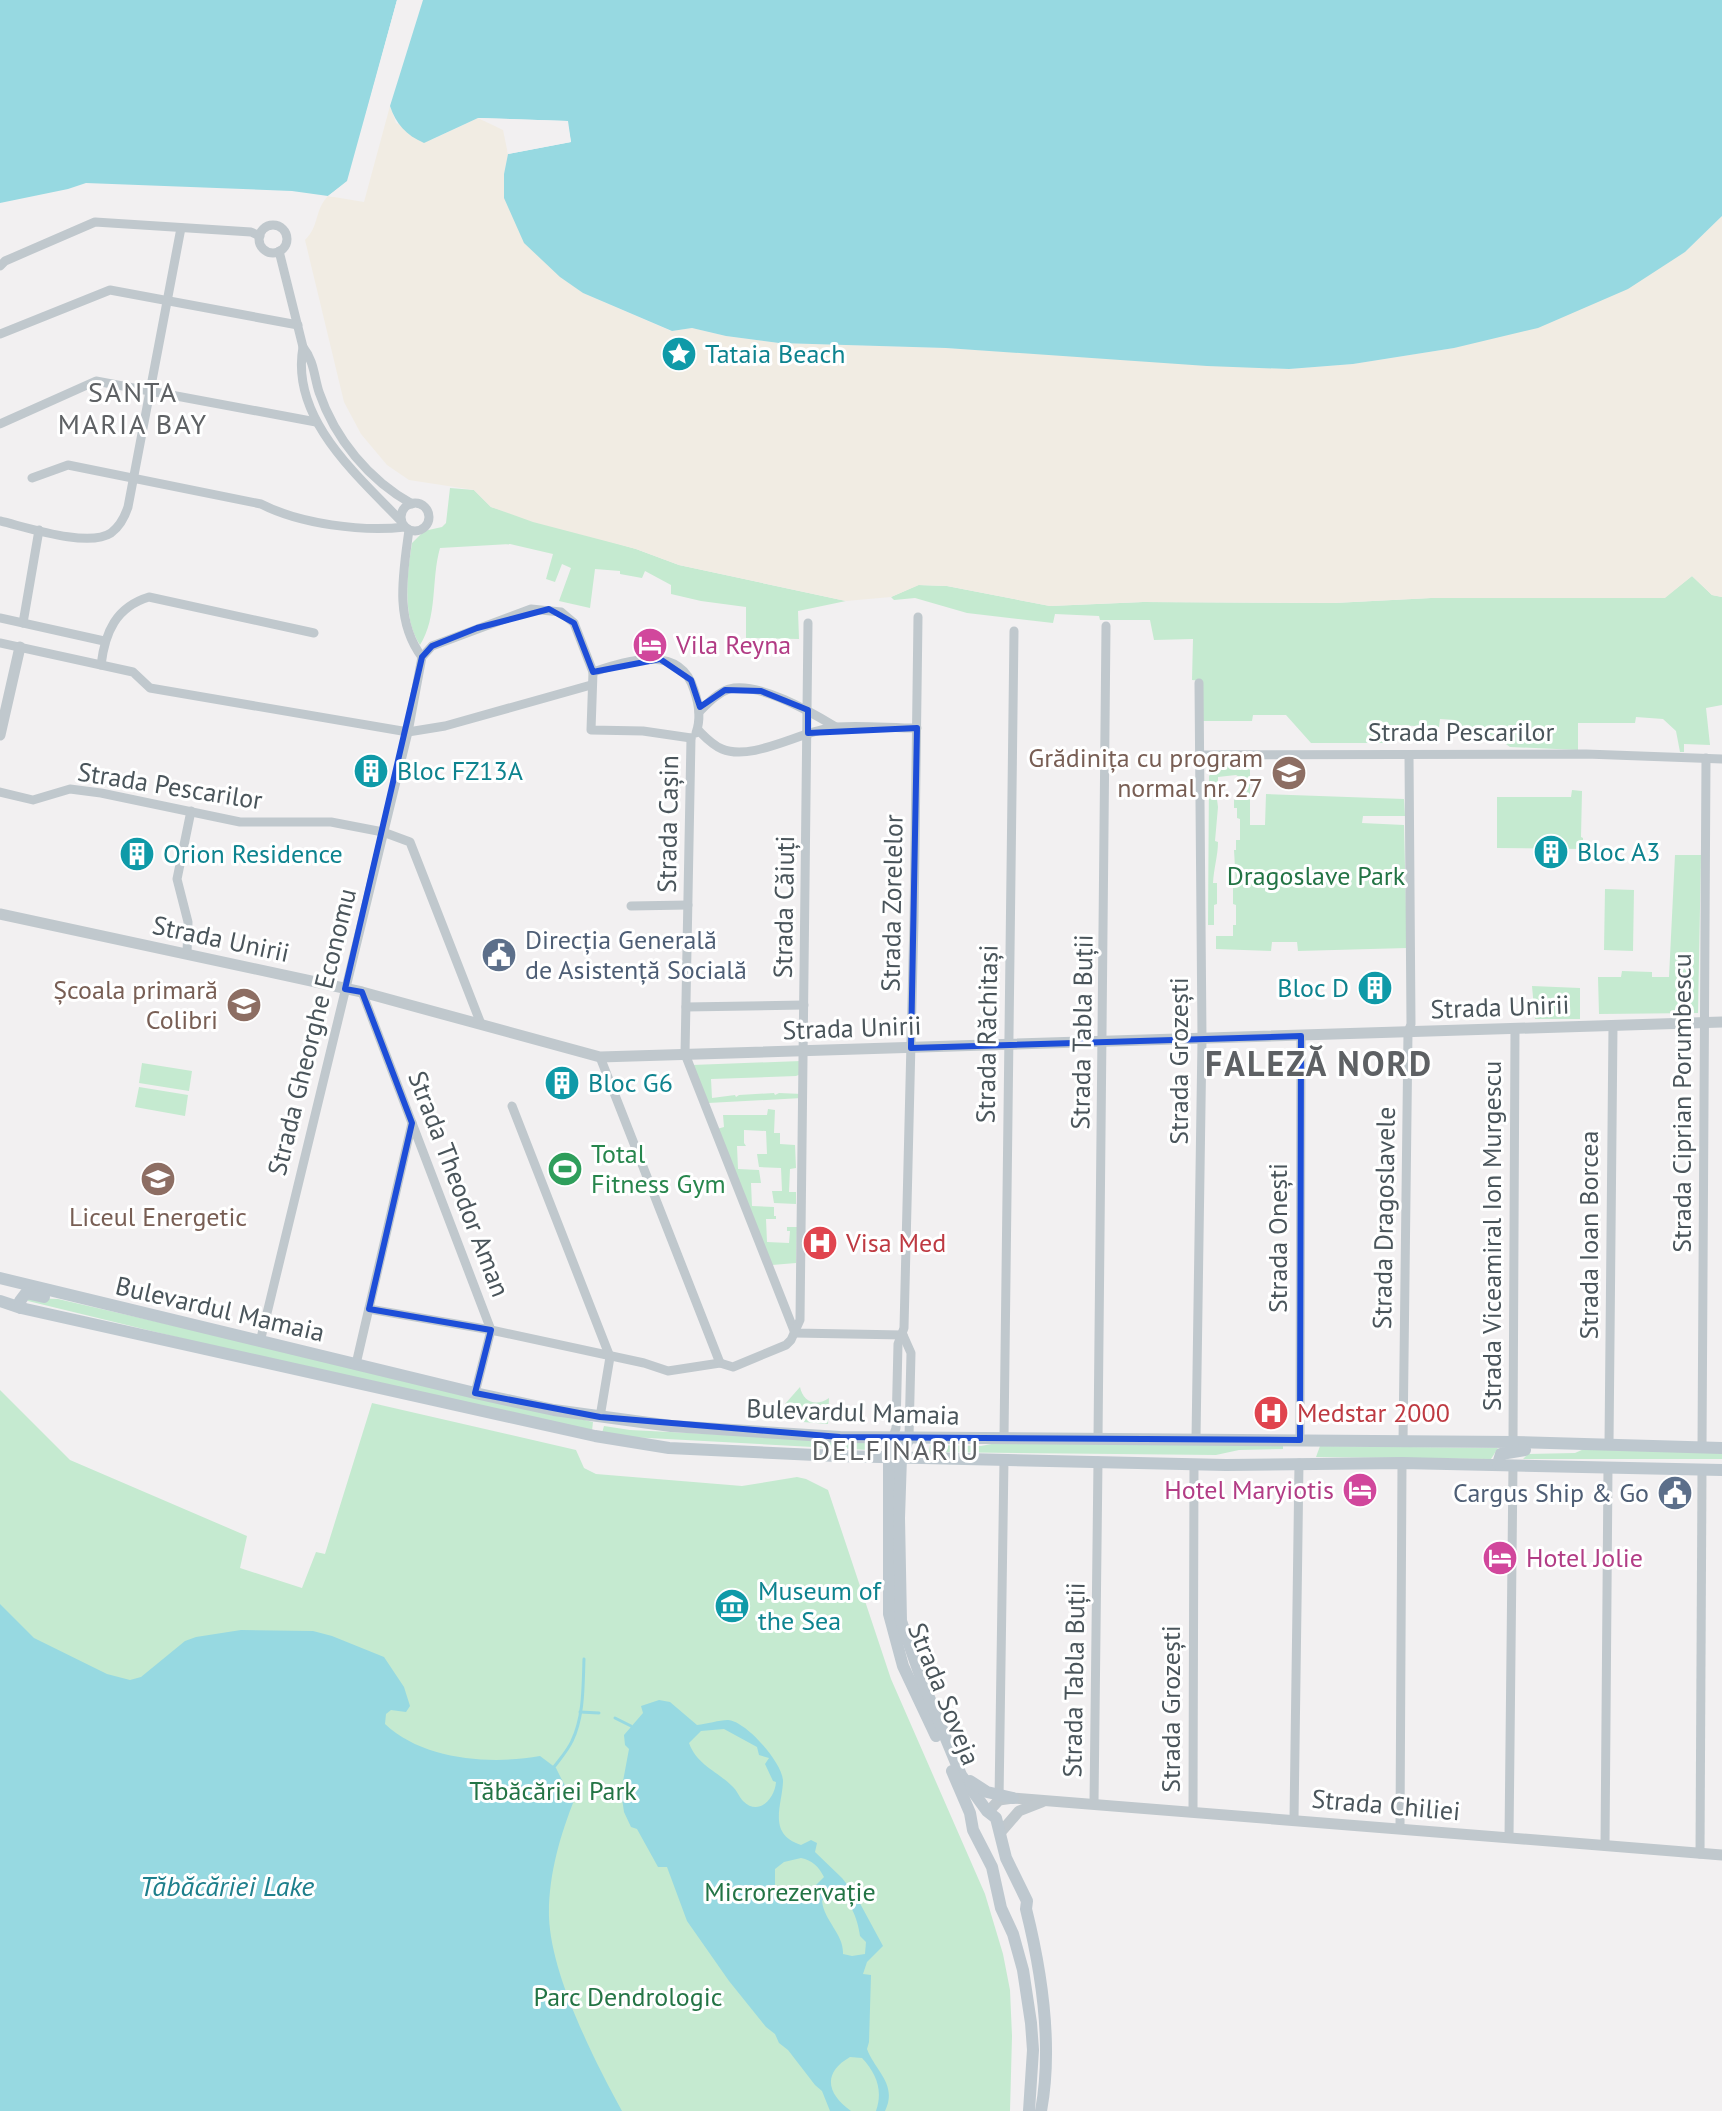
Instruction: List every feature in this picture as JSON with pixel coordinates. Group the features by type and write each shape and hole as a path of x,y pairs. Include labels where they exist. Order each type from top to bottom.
{"main road":[{"name":"Bulevardul Mamaia","path":"0,1278 475,1393 600,1417 671,1426 840,1437 1513,1442 1722,1448"},
{"path":"21,1308 20,1301 26,1293 42,1297 67,1295"},
{"name":"Bulevardul Mamaia","path":"0,1301 595,1436 669,1448 1226,1465 1498,1464 1702,1470 1722,1467"},
{"name":"Strada Soveja","path":"893,1437 899,1518 901,1621 961,1775 996,1818 1008,1865 1027,1901 1026,1909"},
{"name":"Strada Soveja","path":"909,1437 895,1457 889,1614 903,1666 995,1875 1004,1912"},
{"path":"1226,1465 1255,1459 1310,1458 1315,1450 1313,1441"},
{"path":"1498,1464 1501,1454 1509,1451 1562,1449 1583,1444"},
{"path":"961,1775 983,1790 999,1797 1013,1798"},
{"path":"972,1821 978,1812 988,1811"},
{"path":"1004,1912 1012,1917 1026,1909"},
{"path":"1026,1909 1044,2011 1045,2090 1041,2111"},
{"path":"1004,1912 1018,1950 1031,2023 1029,2111"}],"street":[{"path":"0,266 5,261 95,222 251,232 260,236"},
{"path":"268,226 280,227 286,233 286,242 279,251 270,252 263,248 260,236 268,226"},
{"path":"0,521 93,538 111,533 123,519 134,478 181,228"},
{"path":"32,478 68,465 261,504 281,514 375,531 405,526 423,529 428,522 425,508 389,491 354,456 329,416 318,390 311,358 303,347 279,251"},
{"path":"0,334 110,290 298,325"},
{"path":"303,347 300,362 316,422 405,526"},
{"path":"0,424 96,381 316,422"},
{"path":"412,504 404,509 401,601 410,642 422,657"},
{"path":"23,623 39,530"},
{"path":"101,665 104,641 120,614 135,601 149,597 314,633"},
{"path":"408,732 422,657 432,646 531,609 561,612 574,623 593,672 591,730 695,734 725,751 745,752 836,727 917,728"},
{"name":"Strada Zorelelor","path":"909,1437 911,1353 903,1335 918,617"},
{"path":"0,618 104,641"},
{"name":"Strada Căiuți","path":"795,1333 800,1320 808,623"},
{"name":"Strada Tabla Buții","path":"1098,1438 1106,626"},
{"name":"Strada Răchitași","path":"1004,1437 1014,631"},
{"path":"0,643 133,672 150,688 408,732 445,726 591,685"},
{"path":"0,735 20,647"},
{"path":"593,672 629,660 660,659 680,666 691,680 699,712 725,690 739,687 761,691 808,710 836,727"},
{"name":"Strada Grozești","path":"1196,1439 1202,1039 1199,683"},
{"name":"Strada Cașin","path":"685,1054 695,734 699,712"},
{"name":"Strada Gheorghe Economu","path":"260,1342 408,732"},
{"name":"Strada Pescarilor","path":"1200,755 1586,754 1722,759"},
{"name":"Strada Dragoslavele","path":"1403,1442 1408,1032 1411,1024 1409,755"},
{"name":"Strada Ciprian Porumbescu","path":"1702,1447 1706,758"},
{"name":"Strada Pescarilor","path":"0,792 33,800 70,789 240,822 331,822 383,832"},
{"path":"187,954 188,922 177,879 191,811"},
{"path":"383,832 410,842 481,1024"},
{"path":"631,906 688,905"},
{"name":"Strada Unirii","path":"0,914 362,992 600,1057 1722,1022"},
{"name":"Strada Theodor Aman","path":"362,992 491,1330 475,1393"},
{"path":"686,1007 804,1005"},
{"name":"Strada Ioan Borcea","path":"1609,1444 1613,1026"},
{"name":"Strada Viceamiral Ion Murgescu","path":"1513,1442 1515,1029"},
{"name":"Strada Onești","path":"1300,1440 1301,1036"},
{"path":"685,1054 795,1333"},
{"path":"600,1057 720,1363"},
{"path":"512,1106 610,1357 600,1417"},
{"path":"356,1364 412,1123"},
{"path":"369,1309 491,1330 668,1371 720,1363 733,1367 786,1345 795,1333"},
{"path":"795,1333 903,1335"},
{"name":"Strada Zorelelor","path":"893,1437 896,1428 898,1344 903,1335"},
{"path":"988,1811 999,1797 1004,1459"},
{"name":"Strada Tabla Buții","path":"1094,1803 1098,1461"},
{"path":"1294,1819 1299,1463"},
{"path":"1400,1828 1402,1463"},
{"name":"Strada Grozești","path":"1193,1811 1194,1464"},
{"path":"1509,1838 1513,1465"},
{"path":"1605,1846 1608,1467"},
{"path":"1700,1854 1702,1470"},
{"name":"Strada Chiliei","path":"1013,1798 1722,1855"},
{"name":"Strada Chiliei","path":"1000,1833 1019,1811 1047,1801"}],"highlighted area":[{"path":"549,609 574,623 593,672 660,659 691,680 700,707 725,690 761,691 808,710 808,733 917,728 911,1048 1301,1036 1300,1440 840,1437 600,1417 475,1393 491,1330 369,1309 412,1123 362,992 345,989 422,657 432,646 477,628"}],"green space":[{"path":"450,488 474,490 491,507 636,549 679,565 846,601 798,611 799,639 746,638 746,607 671,594 671,585 645,571 642,578 620,574 620,571 595,569 590,608 559,601 571,568 562,564 555,582 546,579 553,554 510,544 440,548 432,610 420,645 408,609 412,543 424,531 446,523"},
{"path":"1692,576 1712,595 1722,597 1722,705 1706,708 1710,745 1684,744 1684,752 1680,752 1676,731 1663,719 1636,717 1635,723 1578,723 1578,750 1510,747 1495,736 1455,726 1455,720 1440,719 1439,727 1392,725 1391,743 1311,743 1286,715 1253,715 1252,721 1199,721 1199,683 1203,681 1192,680 1193,639 1154,640 1150,620 1100,620 1099,616 1055,614 1053,623 967,613 915,598 894,600 891,597 918,585 947,586 1050,606 1143,602 1334,603 1431,598 1664,598"},
{"name":"Dragoslave Park","path":"1217,766 1250,769 1250,825 1265,825 1266,794 1404,799 1405,816 1363,816 1362,823 1404,825 1407,948 1298,951 1297,942 1272,942 1271,951 1216,949 1216,936 1233,936 1233,925 1236,925 1236,905 1233,904 1233,886 1236,885 1234,850 1236,840 1240,840 1240,819 1237,818 1237,808 1234,808 1234,795 1241,795 1241,778 1236,775 1218,777 1215,784 1218,807 1215,841 1218,847 1213,883 1217,883 1217,904 1214,905 1214,925 1208,925 1209,776"},
{"path":"1572,790 1582,791 1583,849 1497,848 1497,797 1571,797"},
{"path":"1675,855 1701,855 1698,1013 1599,1014 1598,977 1621,977 1622,971 1652,972 1652,977 1669,977"},
{"path":"1605,889 1634,890 1633,951 1604,950"},
{"path":"1532,986 1580,988 1580,1019 1535,1019"},
{"path":"801,1061 801,1074 796,1076 711,1079 712,1098 779,1093 802,1094 802,1098 708,1103 692,1065"},
{"path":"142,1063 192,1071 189,1091 139,1083"},
{"path":"139,1087 188,1095 185,1116 135,1107"},
{"path":"768,1109 775,1110 774,1133 780,1133 780,1144 795,1145 796,1168 790,1169 789,1192 796,1192 796,1204 774,1203 772,1191 782,1191 781,1168 759,1167 757,1154 767,1154 766,1131 744,1130 746,1146 737,1146 738,1169 759,1170 761,1183 751,1183 752,1206 774,1207 776,1219 766,1219 767,1242 789,1243 790,1231 787,1227 797,1227 796,1263 772,1265 717,1129 724,1127 723,1115 767,1115"},
{"path":"27,1298 58,1299 593,1422 592,1431 205,1344 28,1301"},
{"path":"800,1387 811,1402 829,1398 828,1424 803,1422 802,1417 785,1413 785,1404"},
{"name":"Tăbăcăriei Park","path":"0,1390 70,1460 247,1536 240,1568 302,1588 316,1552 325,1554 372,1403 576,1450 584,1468 596,1474 742,1486 797,1477 828,1490 891,1679 985,1894 1003,1954 1010,1990 1010,2111 0,2111"},
{"path":"604,1426 630,1430 869,1442 869,1450 630,1437 602,1433"},
{"path":"1007,1441 1283,1446 1283,1449 1239,1450 1216,1455 929,1452 930,1445 981,1446"},
{"path":"1320,1446 1498,1448 1491,1459 1316,1457"},
{"path":"1584,1449 1722,1452 1722,1459 1523,1459 1528,1454 1575,1453"}],"sand":[{"name":"Tataia Beach","path":"390,106 396,123 431,140 478,118 503,130 508,154 504,174 583,293 671,331 692,328 779,343 946,348 1289,369 1353,364 1454,348 1685,252 1722,216 1722,597 1712,595 1692,576 1665,598 1431,598 1334,603 1143,602 1050,606 947,586 919,585 891,597 846,601 679,565 636,549 533,522 491,507 474,490 409,480 387,465 361,434 344,402 305,240 328,196 364,202"}],"water":[{"path":"0,0 397,0 347,181 328,196 292,191 86,183 0,203"},
{"path":"423,0 1722,0 1722,216 1685,252 1628,289 1538,328 1454,348 1353,364 1289,369 1207,366 946,348 779,343 692,328 672,331 583,293 560,277 524,243 504,198 508,154 571,142 567,121 478,118 424,143 399,124 390,106"},
{"name":"Tăbăcăriei Lake","path":"0,1604 34,1638 107,1674 130,1680 141,1677 185,1641 196,1637 241,1630 313,1631 332,1636 384,1657 404,1687 410,1706 406,1712 391,1710 386,1714 385,1724 401,1736 418,1745 458,1757 500,1760 540,1756 556,1768 575,1798 553,1872 549,1902 552,1940 557,1965 576,2017 622,2111 0,2111"},
{"path":"659,1700 670,1702 697,1725 728,1720 754,1735 782,1774 779,1818 784,1834 801,1845 811,1840 817,1843 815,1852 856,1896 883,1946 867,1962 863,1974 871,1975 867,2049 887,2085 889,2093 885,2111 876,2111 879,2090 872,2070 862,2058 850,2057 835,2070 831,2084 837,2098 851,2111 830,2111 822,2091 729,1981 687,1921 667,1867 658,1867 624,1812 621,1792 629,1749 625,1745 624,1735 643,1713 641,1706","holes":["724,1729 757,1747 759,1755 769,1758 765,1764 776,1782 773,1794 765,1804 755,1807 743,1801 734,1788 693,1751 689,1743 701,1731","805,1859 815,1864 824,1877 805,1896 791,1901 775,1887 775,1869 784,1862","834,1886 844,1896 855,1916 860,1936 866,1942 865,1954 843,1954 822,1901"]}],"pier":[{"path":"397,0 401,1 351,182 333,197 328,196 348,181"},
{"path":"478,118 568,121 571,142 508,154 507,150 567,139 564,125 487,122"}],"waterway":[{"path":"554,1767 570,1744 579,1721 584,1659"},
{"path":"580,1712 599,1713"},
{"path":"615,1718 631,1726"}],"place":[{"name":"Tataia Beach","path":"679,354"},
{"name":"Vila Reyna","path":"650,645"},
{"name":"Bloc FZ13A","path":"371,771"},
{"name":"Grădinița cu program normal nr. 27","path":"1289,773"},
{"name":"Bloc A3","path":"1551,852"},
{"name":"Orion Residence","path":"137,854"},
{"name":"Direcția Generală de Asistență Socială","path":"499,955"},
{"name":"Bloc D","path":"1375,988"},
{"name":"Școala primară Colibri","path":"244,1005"},
{"name":"Bloc G6","path":"562,1083"},
{"name":"Total Fitness Gym","path":"565,1169"},
{"name":"Liceul Energetic","path":"158,1179"},
{"name":"Visa Med","path":"820,1243"},
{"name":"Medstar 2000","path":"1271,1413"},
{"name":"Hotel Maryiotis","path":"1360,1490"},
{"name":"Cargus Ship & Go","path":"1675,1493"},
{"name":"Hotel Jolie","path":"1500,1558"},
{"name":"Museum of the Sea","path":"732,1606"}],"district":[{"name":"SANTA MARIA BAY","path":"133,408"},
{"name":"FALEZĂ NORD","path":"1319,1064"},
{"name":"DELFINARIU","path":"896,1450"}],"park label":[{"name":"Microrezervație","path":"790,1892"},
{"name":"Parc Dendrologic","path":"628,1997"}]}
